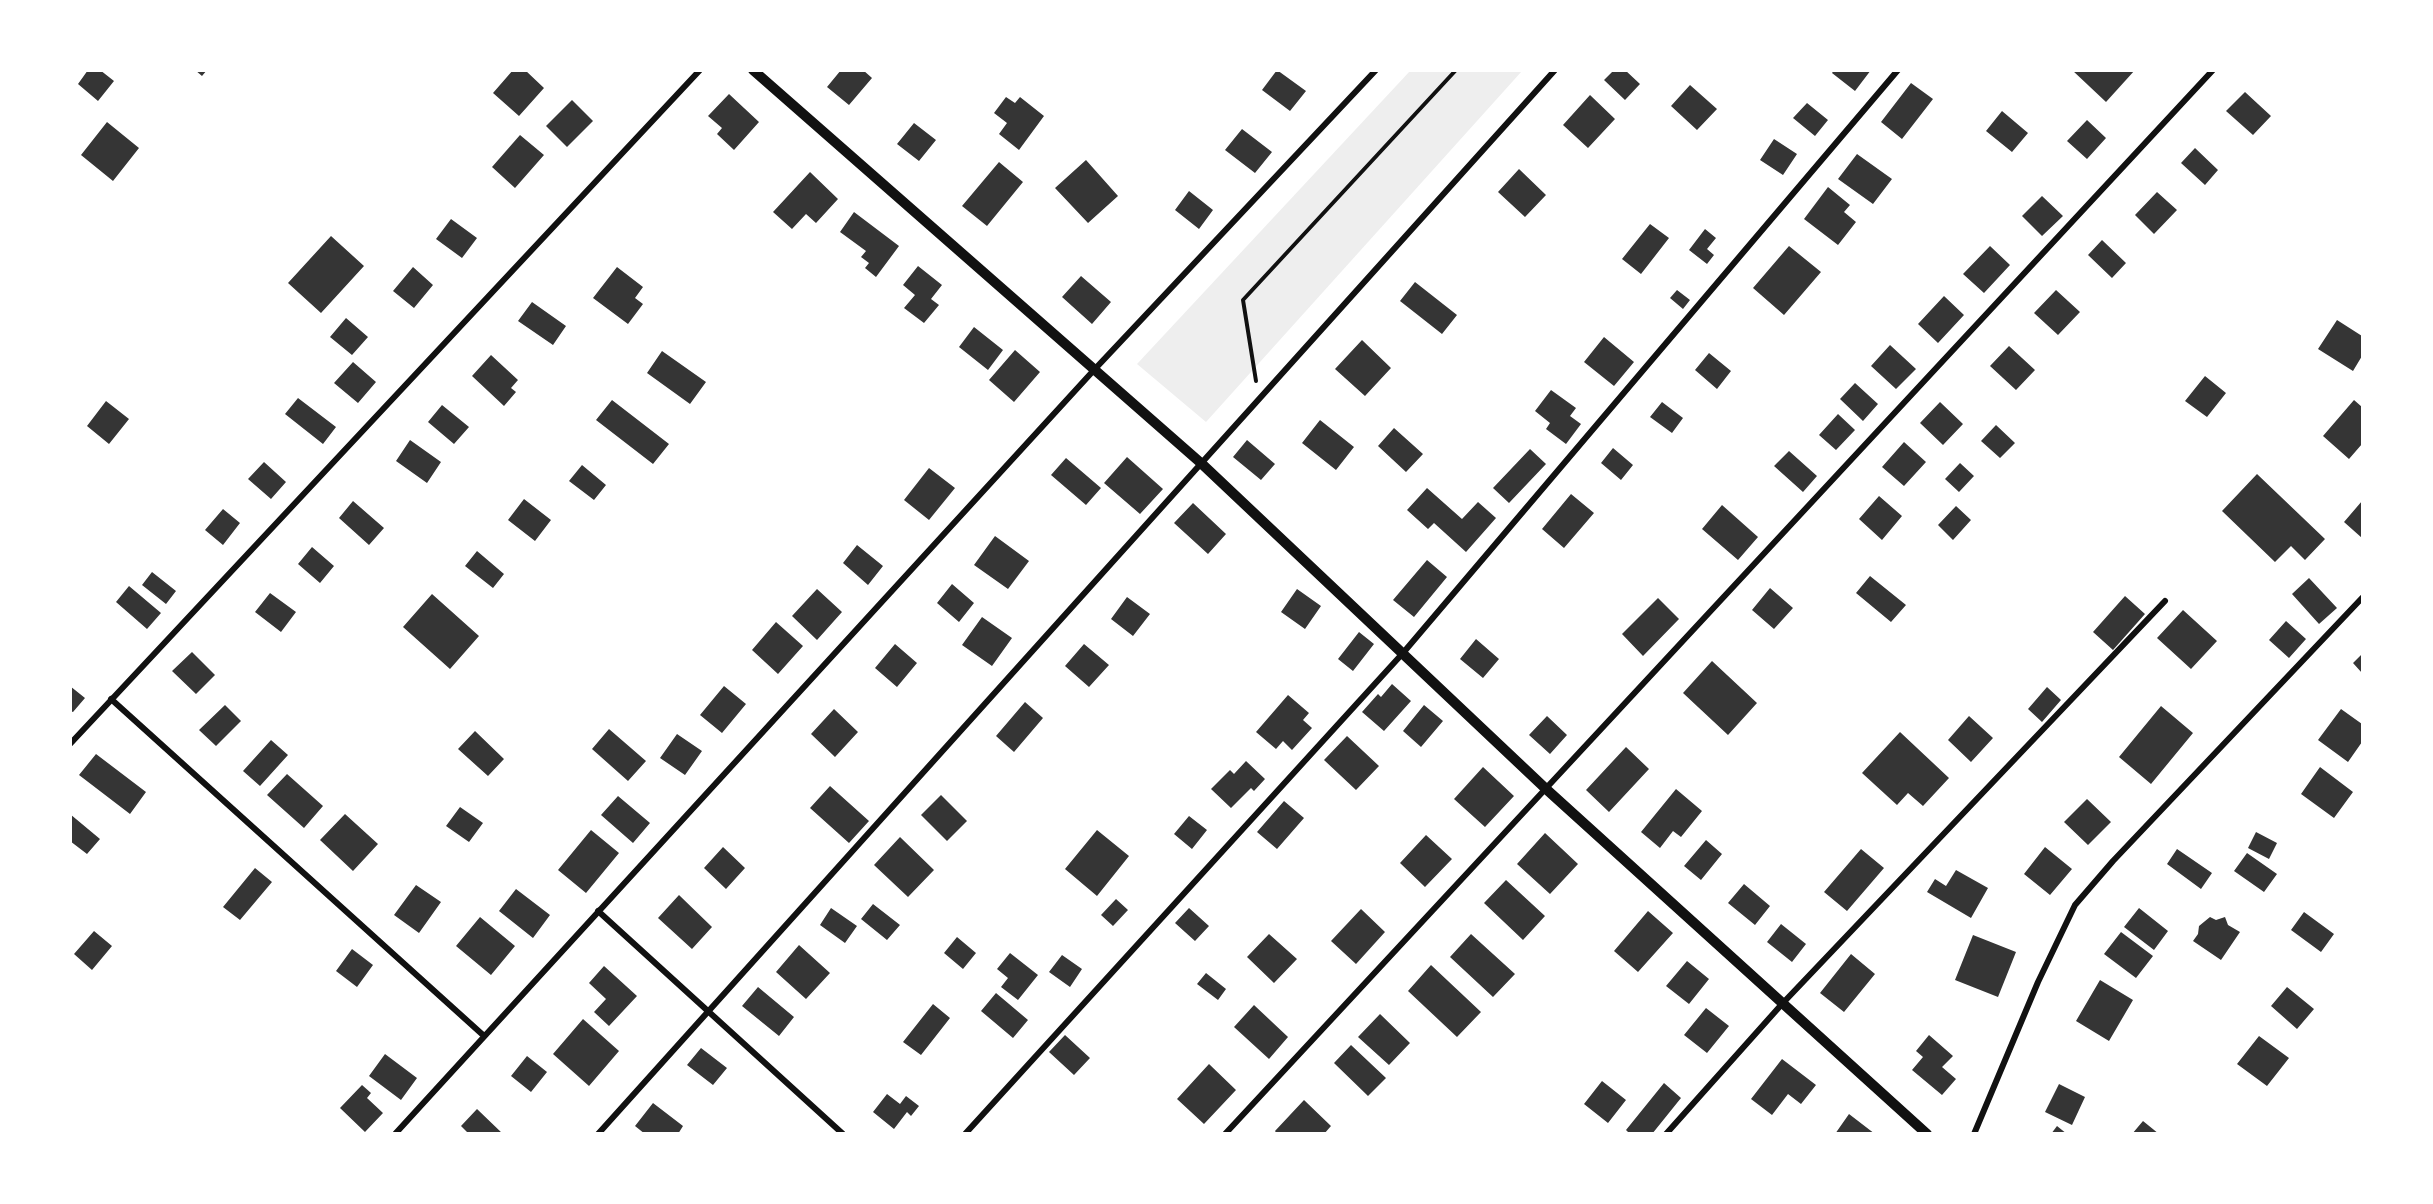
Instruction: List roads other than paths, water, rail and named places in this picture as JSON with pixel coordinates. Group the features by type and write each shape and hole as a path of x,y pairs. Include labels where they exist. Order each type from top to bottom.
{"street":[{"path":"70,744 700,70"},
{"path":"753,70 1202,464 1545,788 1927,1134"},
{"path":"395,1134 483,1035 1094,370 1376,70"},
{"path":"598,1134 1555,70"},
{"path":"965,1134 1403,653 1898,70"},
{"path":"1225,1134 2214,70"},
{"path":"1974,1134 2038,982 2075,905 2113,861 2362,598"},
{"path":"1666,1134 1782,1004 2165,601"},
{"path":"111,699 483,1035"},
{"path":"598,911 843,1134"}]}
